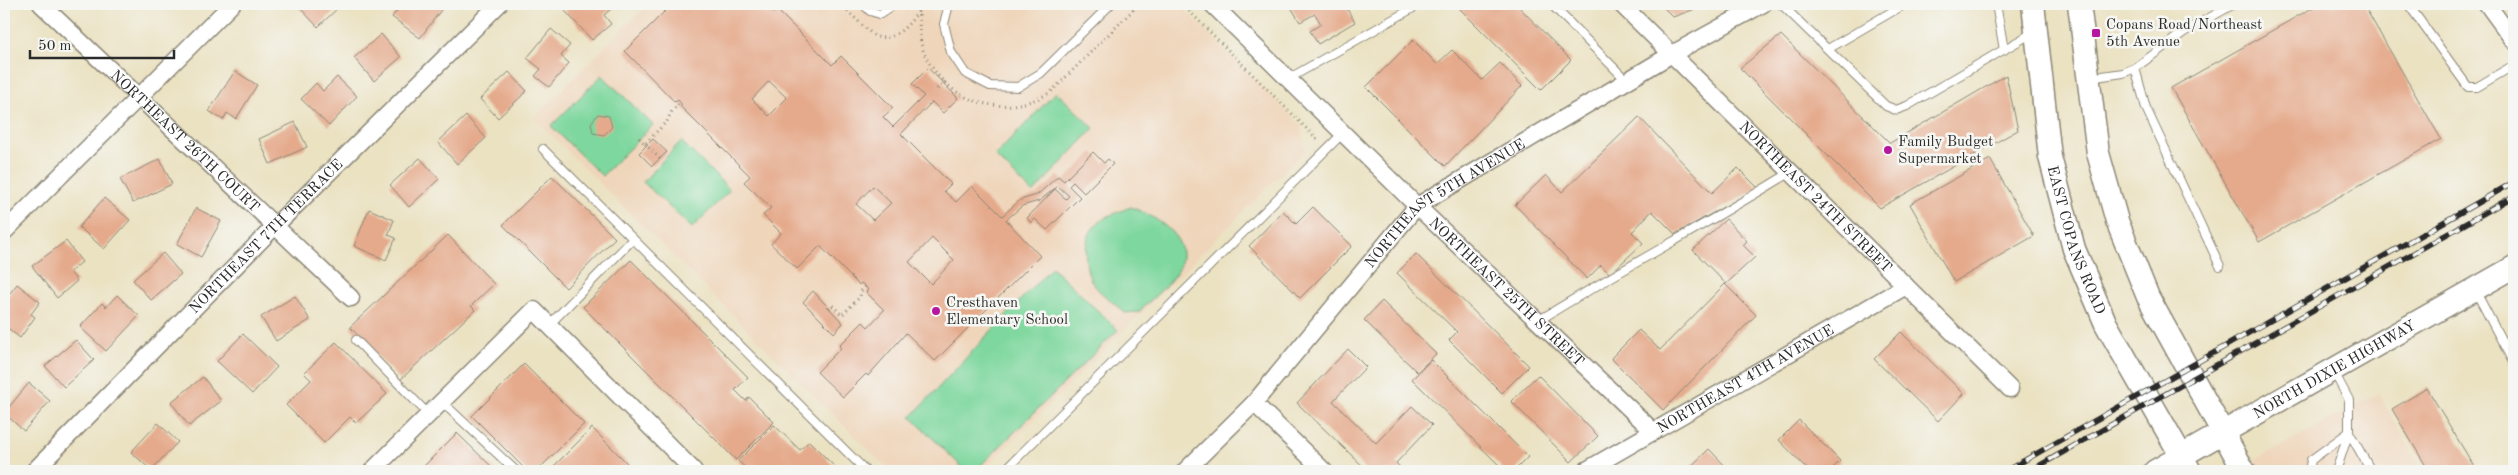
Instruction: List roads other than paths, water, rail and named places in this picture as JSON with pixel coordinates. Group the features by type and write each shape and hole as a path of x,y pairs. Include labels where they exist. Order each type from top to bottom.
{"main road":[{"name":"EAST COPANS ROAD","path":"2033,4 2050,157 2074,249 2106,324 2186,464"},
{"path":"2079,4 2098,153 2117,221 2148,297 2244,471"},
{"name":"NORTH DIXIE HIGHWAY","path":"2155,471 2186,464 2222,433 2514,267"}],"street":[{"name":"NORTHEAST 26TH COURT","path":"41,4 351,298"},
{"path":"4,232 232,4"},
{"name":"NORTHEAST 7TH TERRACE","path":"34,471 275,226 499,4"},
{"name":"NORTHEAST 25TH STREET","path":"1212,4 1416,206 1654,432"},
{"name":"NORTHEAST 24TH STREET","path":"1621,4 2010,389"},
{"name":"NORTHEAST 5TH AVENUE","path":"1185,471 1254,403 1416,206 1672,54 1763,4"},
{"path":"2487,4 2514,41"},
{"name":"NORTHEAST 4TH AVENUE","path":"1586,471 1906,286"},
{"path":"372,471 534,310 694,471"},
{"path":"1254,403 1324,471"}],"lane":[{"path":"863,4 870,11 880,14 895,4"},
{"path":"949,4 944,24 951,52 965,73 990,86 1018,87 1042,73 1111,4"},
{"path":"1288,79 1420,4"},
{"path":"1781,4 1886,106 1896,110 1907,106 2036,32"},
{"path":"1828,49 1905,4"},
{"path":"1996,4 2004,50"},
{"path":"2088,78 2115,75 2135,68 2184,32 2234,4"},
{"path":"2408,4 2468,87 2477,87 2514,66"},
{"path":"1557,6 1627,81"},
{"path":"2135,68 2146,108 2220,266"},
{"path":"1004,471 1342,133"},
{"path":"543,149 866,471"},
{"path":"1538,321 1617,272 1699,227 1791,172"},
{"path":"549,325 633,239"},
{"path":"2475,290 2514,364"},
{"path":"356,340 429,415"},
{"path":"2333,370 2349,400 2349,432 2336,471"},
{"path":"442,402 516,471"},
{"path":"2309,471 2311,460 2349,432"},
{"path":"2349,432 2370,471"}],"railway":[{"path":"2006,471 2514,182"},
{"path":"2030,471 2514,196"}],"place":[{"name":"Copans Road/Northeast 5th Avenue","path":"2096,33"},
{"name":"Family Budget Supermarket","path":"1888,150"},
{"name":"Cresthaven Elementary School","path":"936,311"}]}
